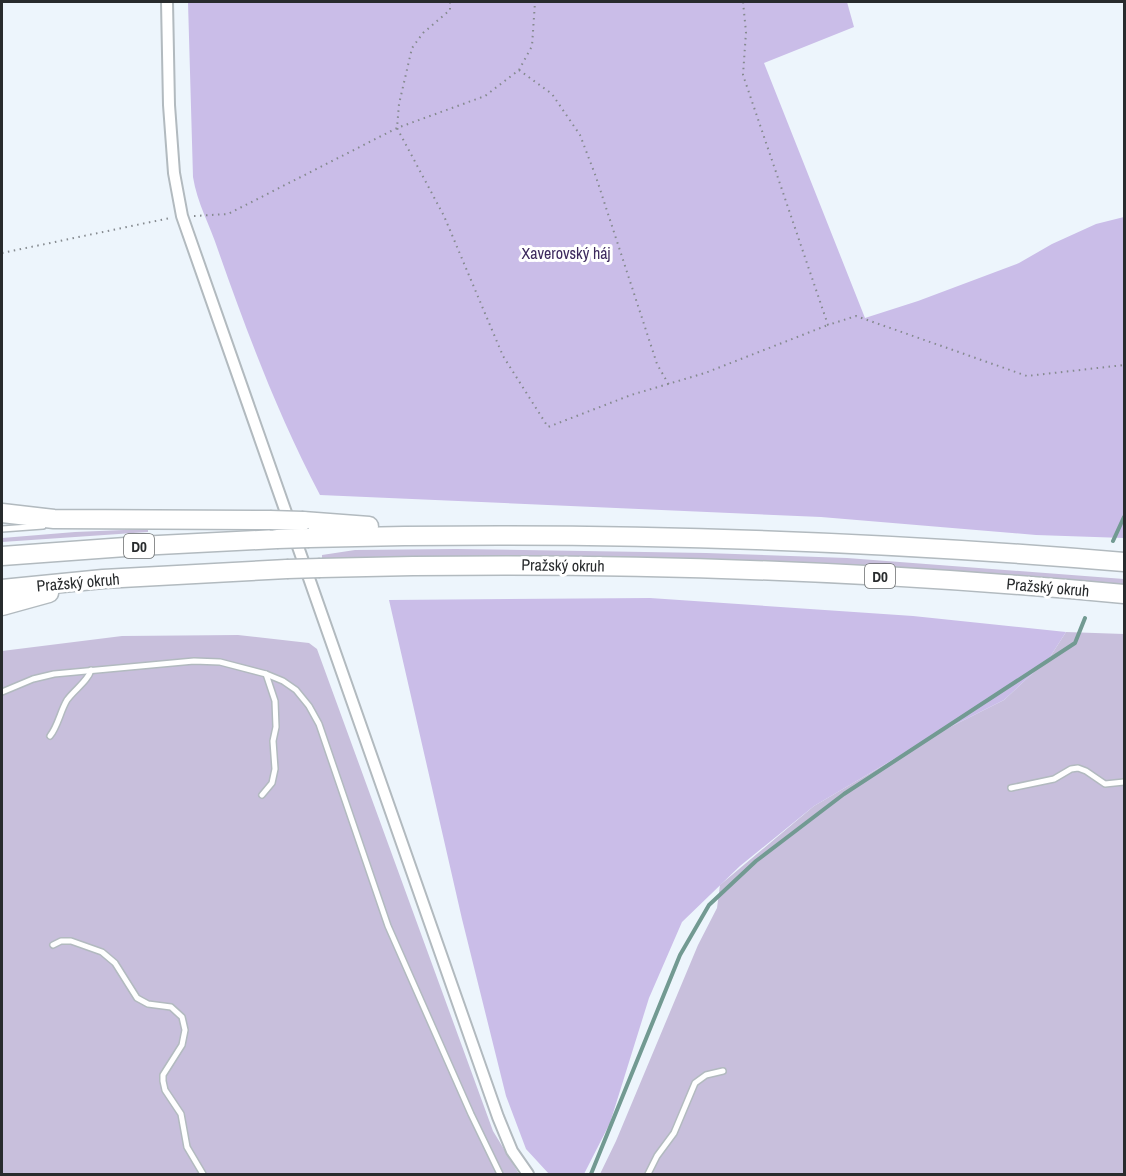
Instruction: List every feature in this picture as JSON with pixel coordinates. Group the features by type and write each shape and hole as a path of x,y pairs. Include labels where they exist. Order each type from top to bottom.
{"highway":[{"path":"2,513 54,519 270,520 306,530"},
{"name":"Pražský okruh","path":"2,556 276,539 306,530 860,543 1125,562"},
{"name":"Pražský okruh","path":"2,589 103,579 287,569 516,565 723,569 929,578 1125,594"},
{"path":"2,606 103,579"}],"street":[{"path":"167,2 169,105 174,173 182,216 498,1117 512,1151 528,1174"}],"lane":[{"path":"2,529 104,523 270,520"},
{"path":"2,692 33,679 91,670 194,661 220,662 266,674 283,681 296,690 309,705 319,724 388,926 500,1174"},
{"path":"50,736 66,702 76,688 87,680 91,670"},
{"path":"262,795 272,783 275,769 273,741 276,728 275,701 266,674"},
{"path":"1011,788 1054,779 1071,769 1078,768 1105,784 1125,782"},
{"path":"53,945 61,941 71,941 102,952 115,963 138,998 148,1004 171,1007 182,1017 185,1030 182,1046 163,1075 163,1081 165,1090 181,1113 187,1147 203,1174"},
{"path":"648,1174 657,1156 674,1133 695,1083 706,1075 723,1071"}],"path":[{"path":"450,2 450,10 423,33 411,48 399,104 397,128 444,216 503,356 548,427 631,395 669,385 856,316 1027,376 1125,365"},
{"path":"2,253 182,216 228,214 397,128 485,96 519,70 532,46 535,2"},
{"path":"743,2 746,32 743,75 828,325"},
{"path":"519,70 552,94 580,135 657,364 669,385"}],"shaded area":[{"path":"148,529 148,532 2,542 2,538"},
{"path":"456,549 847,558 1124,579 1124,586 707,560 457,556 322,559 322,555 355,550"},
{"path":"1066,632 1124,634 1124,1174 600,1174 698,945 717,908 720,885 814,806 940,732 1004,700 1050,657"},
{"path":"238,635 309,643 317,649 493,1131 519,1174 2,1174 2,651 122,636"}],"green space":[{"name":"Xaverovský háj","path":"188,2 847,2 854,27 764,63 865,318 918,301 1019,263 1052,244 1096,224 1124,217 1124,538 1036,535 821,517 320,495 264,374 195,187"},
{"path":"650,598 913,616 1066,632 1050,657 1004,700 940,732 814,806 740,866 682,922 649,998 610,1123 584,1174 549,1174 526,1149 506,1096 462,919 389,600"}],"waterway":[{"path":"1113,541 1124,517"},
{"path":"591,1174 680,955 709,905 756,861 844,794 1075,643 1085,618"}]}
